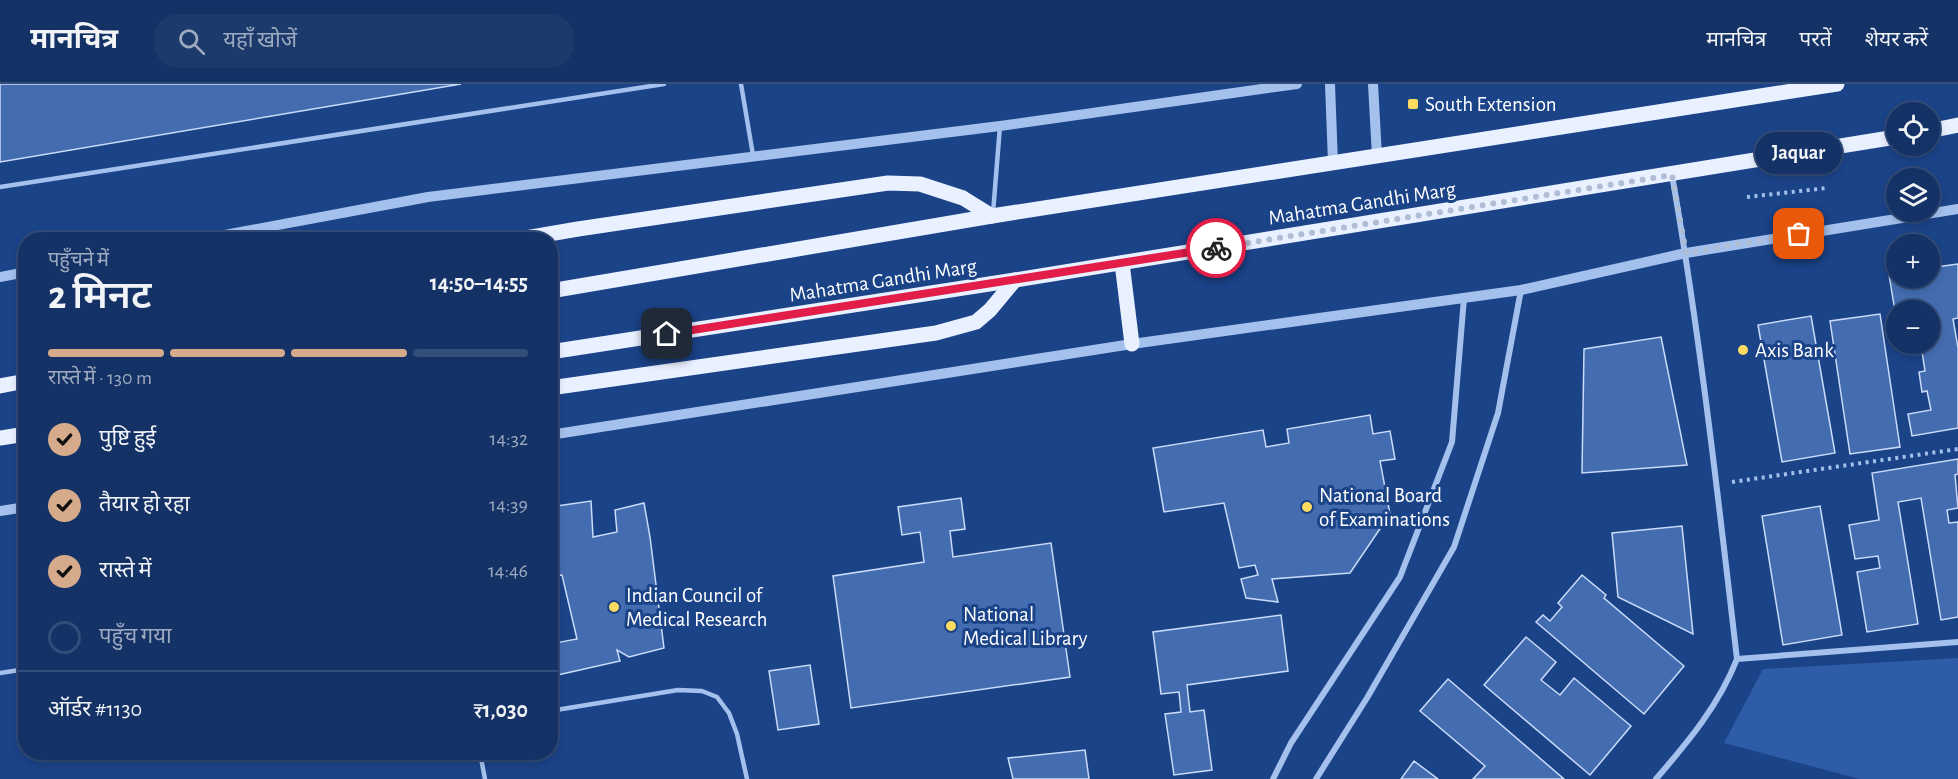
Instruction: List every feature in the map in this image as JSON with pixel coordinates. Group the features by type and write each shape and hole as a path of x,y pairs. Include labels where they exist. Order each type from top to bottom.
{"main road":[{"name":"Mahatma Gandhi Marg","path":"558,290 992,216 1837,84"},
{"path":"1940,128 1958,124"},
{"name":"Mahatma Gandhi Marg","path":"558,351 1122,263 1886,139"},
{"path":"557,232 888,183 920,184 963,198 992,216"},
{"path":"1122,263 1132,344"},
{"path":"558,387 936,333 976,322 990,310 1015,280"},
{"path":"0,386 18,383"},
{"path":"0,438 18,435"}],"street":[{"path":"241,232 428,197 1000,126 1297,84"},
{"path":"1330,84 1333,163"},
{"path":"1373,84 1377,156"},
{"path":"1656,779 1694,734 1728,682 1737,659 1686,253 1672,175"},
{"path":"558,434 1132,344 1521,290 1686,253 1958,209"},
{"path":"0,277 18,274"},
{"path":"1316,779 1367,698 1454,547 1498,414 1521,290"},
{"path":"1273,779 1291,743 1400,577 1452,442 1464,298"},
{"path":"0,510 18,508"},
{"path":"1737,659 1958,642"}],"lane":[{"path":"0,187 664,84"},
{"path":"741,84 753,157"},
{"path":"992,216 1000,126"},
{"path":"0,673 18,670"},
{"path":"558,710 678,690 702,691 717,697 729,713 737,734 747,779"},
{"path":"481,760 485,779"}],"path":[{"path":"1747,197 1827,188"},
{"path":"1716,484 1958,449"}],"shaded area":[{"path":"1958,658 1958,779 1860,779 1724,743 1763,669"}],"building":[{"path":"0,84 461,84 0,162"},
{"path":"1958,264 1958,318 1953,319 1958,348 1958,428 1912,436 1908,414 1931,410 1927,391 1922,392 1919,372 1925,371 1922,354 1940,354 1940,300 1893,300 1891,288 1940,288 1940,266"},
{"path":"1880,314 1900,447 1850,454 1830,321"},
{"path":"1811,316 1835,453 1782,462 1758,325"},
{"path":"1661,337 1687,465 1582,473 1584,349"},
{"name":"National Board of Examinations","path":"1370,415 1373,434 1390,431 1395,459 1380,461 1390,514 1350,573 1272,579 1278,602 1246,598 1241,579 1258,575 1255,565 1239,568 1224,503 1164,512 1153,448 1263,430 1266,447 1289,443 1287,429"},
{"path":"1958,459 1958,474 1955,475 1958,508 1947,510 1949,523 1958,522 1958,617 1941,620 1921,498 1898,502 1918,624 1867,632 1857,572 1880,568 1878,556 1855,559 1849,525 1879,520 1872,473"},
{"name":"National Medical Library","path":"961,498 965,529 950,531 953,557 1051,543 1070,677 851,708 833,576 924,562 920,532 902,535 898,507"},
{"name":"Indian Council of Medical Research","path":"591,501 593,537 617,532 615,510 644,503 664,648 629,657 617,650 620,661 558,675 558,643 577,639 562,575 558,575 558,506"},
{"path":"1820,506 1842,635 1783,645 1762,516"},
{"path":"1682,526 1693,634 1618,597 1612,533"},
{"path":"1582,575 1606,595 1604,598 1684,666 1644,714 1536,622 1543,615 1550,621 1562,607 1558,603"},
{"path":"1281,615 1288,671 1187,685 1190,712 1204,710 1212,770 1174,775 1165,714 1181,712 1179,692 1161,694 1153,632"},
{"path":"1526,637 1556,662 1541,680 1560,695 1574,678 1631,726 1590,775 1484,685"},
{"path":"810,665 819,724 778,730 769,671"},
{"path":"1448,679 1564,779 1473,779 1485,766 1420,711"},
{"path":"1085,750 1089,779 1013,779 1008,758"},
{"path":"1414,761 1438,779 1401,779"}],"way so far":[{"path":"1216,248 1672,175 1686,253 1799,234"}],"place":[{"name":"South Extension","path":"1413,104"},
{"name":"Jaquar","path":"1799,234"},
{"name":"Axis Bank","path":"1743,350"},
{"name":"National Board of Examinations","path":"1307,507"},
{"name":"Indian Council of Medical Research","path":"614,607"},
{"name":"National Medical Library","path":"951,626"}],"route":[{"path":"667,334 1216,248"}]}
